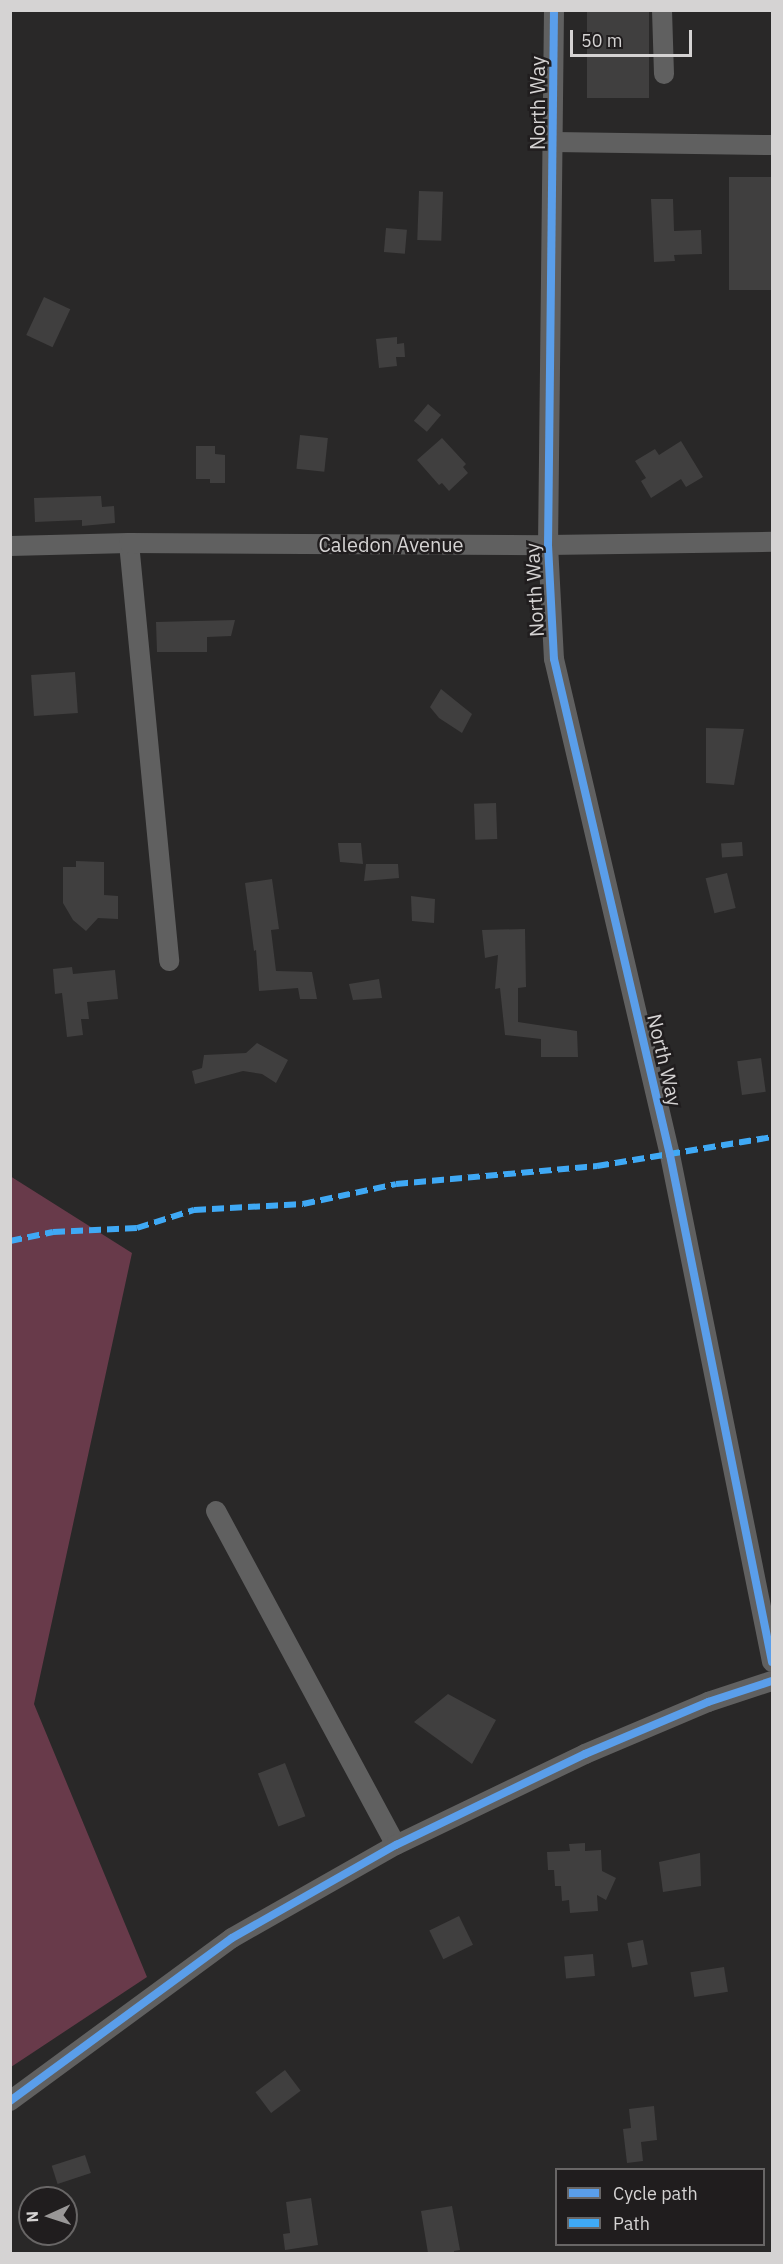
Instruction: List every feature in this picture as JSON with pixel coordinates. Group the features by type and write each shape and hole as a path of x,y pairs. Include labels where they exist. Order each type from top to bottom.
{"street":[{"name":"North Way","path":"554,10 548,545 554,659 670,1155 772,1662"},
{"path":"662,10 664,74"},
{"path":"554,142 772,145"},
{"name":"Caledon Avenue","path":"10,546 129,543 548,545 772,542"},
{"path":"129,543 169,961"},
{"path":"216,1511 396,1845"},
{"path":"10,2101 232,1938 396,1845 585,1754 708,1702 772,1681"}],"shaded area":[{"path":"10,1176 132,1253 34,1704 147,1977 11,2067"}],"building":[{"path":"587,10 649,10 649,98 587,98"},
{"path":"729,177 772,177 772,290 729,290"},
{"path":"419,191 443,192 441,241 417,240"},
{"path":"651,199 673,199 674,231 701,230 702,254 674,255 675,261 654,262"},
{"path":"386,228 407,230 405,254 384,252"},
{"path":"44,297 70,309 53,347 26,335"},
{"path":"397,337 397,344 404,343 405,357 396,357 397,366 379,368 376,339"},
{"path":"428,404 441,415 427,432 414,421"},
{"path":"300,435 328,438 324,472 296,469"},
{"path":"442,438 466,464 463,467 468,473 449,491 442,483 439,485 417,460"},
{"path":"681,441 703,477 686,487 681,479 651,498 641,481 646,478 635,461 655,449 659,455"},
{"path":"196,446 215,446 215,454 225,455 225,483 210,483 210,479 196,479"},
{"path":"101,496 102,507 114,506 115,523 82,526 82,520 35,522 34,498"},
{"path":"235,620 231,636 207,637 207,652 157,652 156,622"},
{"path":"75,672 78,713 34,716 31,675"},
{"path":"441,689 472,714 462,733 439,718 430,707"},
{"path":"706,728 744,729 734,785 706,783"},
{"path":"496,803 497,839 475,840 474,804"},
{"path":"742,842 743,856 722,857 721,843"},
{"path":"338,843 361,843 363,864 340,862"},
{"path":"76,861 104,862 104,895 118,896 118,919 98,918 86,931 73,920 63,903 63,867 76,867"},
{"path":"366,864 398,864 399,878 364,881"},
{"path":"727,873 736,908 714,913 706,878"},
{"path":"272,879 279,929 271,930 276,971 312,972 317,999 300,999 298,988 259,991 256,950 254,951 245,883"},
{"path":"411,896 435,899 434,923 412,921"},
{"path":"525,929 526,987 518,988 518,1022 577,1031 578,1057 541,1057 541,1039 505,1035 500,988 495,989 498,955 485,958 482,930"},
{"path":"72,967 73,974 115,970 118,999 87,1002 89,1019 81,1019 83,1035 67,1037 62,993 55,994 53,969"},
{"path":"379,979 382,998 353,1000 349,984"},
{"path":"257,1043 288,1060 276,1083 262,1074 243,1071 195,1084 192,1071 202,1068 204,1055 246,1053"},
{"path":"761,1058 766,1092 742,1095 737,1061"},
{"path":"448,1694 496,1720 472,1764 414,1722"},
{"path":"285,1763 305,1816 278,1827 258,1773"},
{"path":"585,1843 585,1851 601,1850 602,1871 616,1878 606,1900 597,1895 598,1911 570,1913 569,1900 562,1901 561,1886 555,1886 554,1870 548,1870 547,1852 570,1851 569,1844"},
{"path":"700,1853 701,1886 663,1892 659,1862"},
{"path":"459,1916 473,1945 443,1959 429,1930"},
{"path":"643,1940 648,1965 632,1968 627,1943"},
{"path":"593,1954 595,1976 566,1978 564,1957"},
{"path":"724,1967 728,1992 694,1997 690,1972"},
{"path":"285,2070 301,2091 271,2113 255,2092"},
{"path":"654,2106 657,2140 641,2142 643,2161 627,2163 623,2129 631,2128 629,2109"},
{"path":"85,2155 91,2173 58,2184 52,2166"},
{"path":"311,2198 318,2245 285,2250 283,2234 290,2233 286,2202"},
{"path":"452,2206 460,2250 454,2253 428,2253 421,2211"}],"marked path":[{"path":"10,1241 53,1232 137,1228 194,1210 303,1204 396,1184 597,1166 772,1137"}],"cycle path":[{"path":"554,10 548,545 554,659 670,1155 772,1662"},
{"path":"10,2101 232,1938 396,1845 585,1754 708,1702 772,1681"}]}
